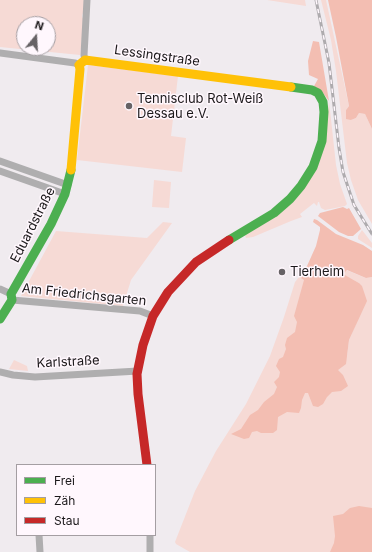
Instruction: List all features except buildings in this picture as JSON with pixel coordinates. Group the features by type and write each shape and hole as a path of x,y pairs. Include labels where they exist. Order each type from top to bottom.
{"street":[{"path":"82,63 84,55 87,0"},
{"name":"Lessingstraße","path":"0,53 74,63 312,90"},
{"name":"Eduardstraße","path":"0,319 51,224 68,185 80,69 82,63"},
{"name":"Am Friedrichsgarten","path":"147,464 138,394 138,371 143,345 153,316 168,292 196,262 274,213 290,200 301,186 317,159 323,132 323,102 318,93 312,90"},
{"path":"0,161 68,185"},
{"path":"0,172 65,194"},
{"name":"Am Friedrichsgarten","path":"0,289 11,297 140,311 153,316"},
{"name":"Karlstraße","path":"0,372 35,377 138,371"},
{"path":"39,536 40,552"},
{"path":"150,536 150,552"}],"shaded area":[{"path":"0,0 85,0 82,16 84,21 80,55 56,53 56,16 16,16 16,49 0,47"},
{"path":"267,0 305,0 306,6"},
{"path":"321,0 326,0 349,106 346,110 351,120 356,118 359,113 365,114 372,129 372,224 358,200 347,163 336,71 331,40"},
{"path":"328,0 372,0 372,129 365,114 359,113 356,118 351,120 346,119 346,110 349,106"},
{"path":"313,41 319,42 329,101 323,93 314,86 318,79 309,75 308,61"},
{"name":"Tennisclub Rot-Weiß Dessau e.V.","path":"88,65 178,76 171,136 186,138 182,172 77,160"},
{"path":"329,101 336,165 340,184 347,204 345,206 325,210 321,208 319,202 317,206 314,203 300,214 302,217 253,237 246,238 245,235 291,202 326,130"},
{"path":"154,180 171,182 169,208 152,207"},
{"path":"343,207 347,209 349,208 361,229 353,236 348,236 339,232 318,216 320,213"},
{"path":"314,219 336,234 363,245 372,251 372,277 366,278 347,270 343,274 362,286 367,301 349,340 346,364 338,370 343,375 348,386 341,391 332,392 323,404 318,407 313,406 308,393 305,393 299,413 287,412 278,417 277,430 273,433 261,433 257,431 252,432 249,438 244,439 231,434 241,429 250,415 258,410 264,402 274,394 277,387 274,382 279,377 280,372 276,366 279,359 283,357 286,349 285,345 287,338 295,332 297,322 294,316 304,280 299,277 307,266 316,246 320,230 320,227 313,222"},
{"path":"163,222 172,223 131,280 123,306 21,296 56,231 147,238"},
{"path":"362,230 372,243 372,248 358,239 358,236"},
{"path":"346,270 366,278 372,277 372,552 190,552 176,544 175,542 195,491 216,451 246,404 270,356 295,282 299,277 304,280 347,356 349,340 356,324 359,283 342,274"},
{"path":"14,360 27,366 28,371 9,369"},
{"path":"359,506 372,508 372,552 330,552 335,536 333,516 343,514 350,508"}],"railway":[{"path":"316,0 329,63 343,172 354,205 372,234"}],"traffic: fast":[{"path":"229,240 274,213 290,199 301,186 313,167 322,141 324,112 323,102 318,93 312,90 291,87"},
{"path":"0,319 12,300 11,294 51,224 65,194 71,170"}],"traffic: slow":[{"path":"71,170 80,69 79,65 85,60 291,87"}],"traffic: jam":[{"path":"147,464 137,374 143,345 153,316 168,292 196,262 229,240"}],"place":[{"name":"Tennisclub Rot-Weiß Dessau e.V.","path":"129,106"},
{"name":"Tierheim","path":"282,272"}]}
